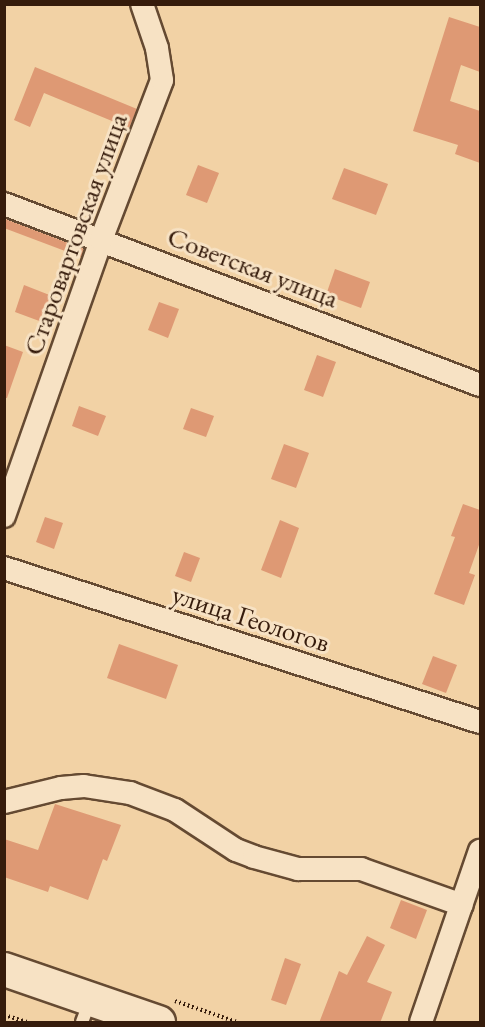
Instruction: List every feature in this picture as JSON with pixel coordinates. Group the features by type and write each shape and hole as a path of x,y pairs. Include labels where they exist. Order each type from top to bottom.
{"main road":[{"path":"6,976 86,1011 158,1023"}],"street":[{"name":"Старовартовская улица","path":"4,516 101,240 162,80 157,48 142,4"},
{"name":"Советская улица","path":"4,204 480,385"},
{"name":"улица Геологов","path":"4,568 480,722"},
{"path":"4,802 61,788 84,786 130,793 175,810 236,850 298,869 361,869 462,905"},
{"path":"421,1023 480,851"}],"path":[{"path":"4,1015 27,1023"}],"building":[{"path":"449,17 480,27 480,72 461,65 450,101 480,111 480,163 455,154 458,145 413,131"},
{"path":"35,67 137,109 129,128 44,93 30,127 14,120"},
{"path":"198,165 219,173 207,203 186,195"},
{"path":"344,168 388,184 376,215 332,199"},
{"path":"5,219 84,249 81,257 4,228"},
{"path":"335,269 370,282 361,308 326,295"},
{"path":"24,285 52,296 42,322 15,312"},
{"path":"159,302 179,309 168,338 148,330"},
{"path":"4,345 23,352 7,398 4,398"},
{"path":"317,355 336,362 323,397 304,390"},
{"path":"79,406 106,416 98,436 72,426"},
{"path":"191,408 214,416 206,437 183,429"},
{"path":"284,444 309,453 296,488 271,479"},
{"path":"463,504 480,510 480,542 469,573 475,575 464,605 434,594 455,537 451,536"},
{"path":"45,517 63,523 54,549 36,542"},
{"path":"280,520 299,528 281,578 261,570"},
{"path":"184,552 200,558 191,582 175,576"},
{"path":"119,644 178,665 166,699 107,678"},
{"path":"433,656 457,665 446,693 422,684"},
{"path":"55,804 121,825 107,861 103,859 88,900 50,886 48,892 4,877 4,839 38,850"},
{"path":"401,900 427,910 416,939 390,928"},
{"path":"367,936 385,945 367,982 392,992 380,1023 319,1023 339,971 347,975"},
{"path":"285,958 301,964 286,1005 271,1000"}]}
